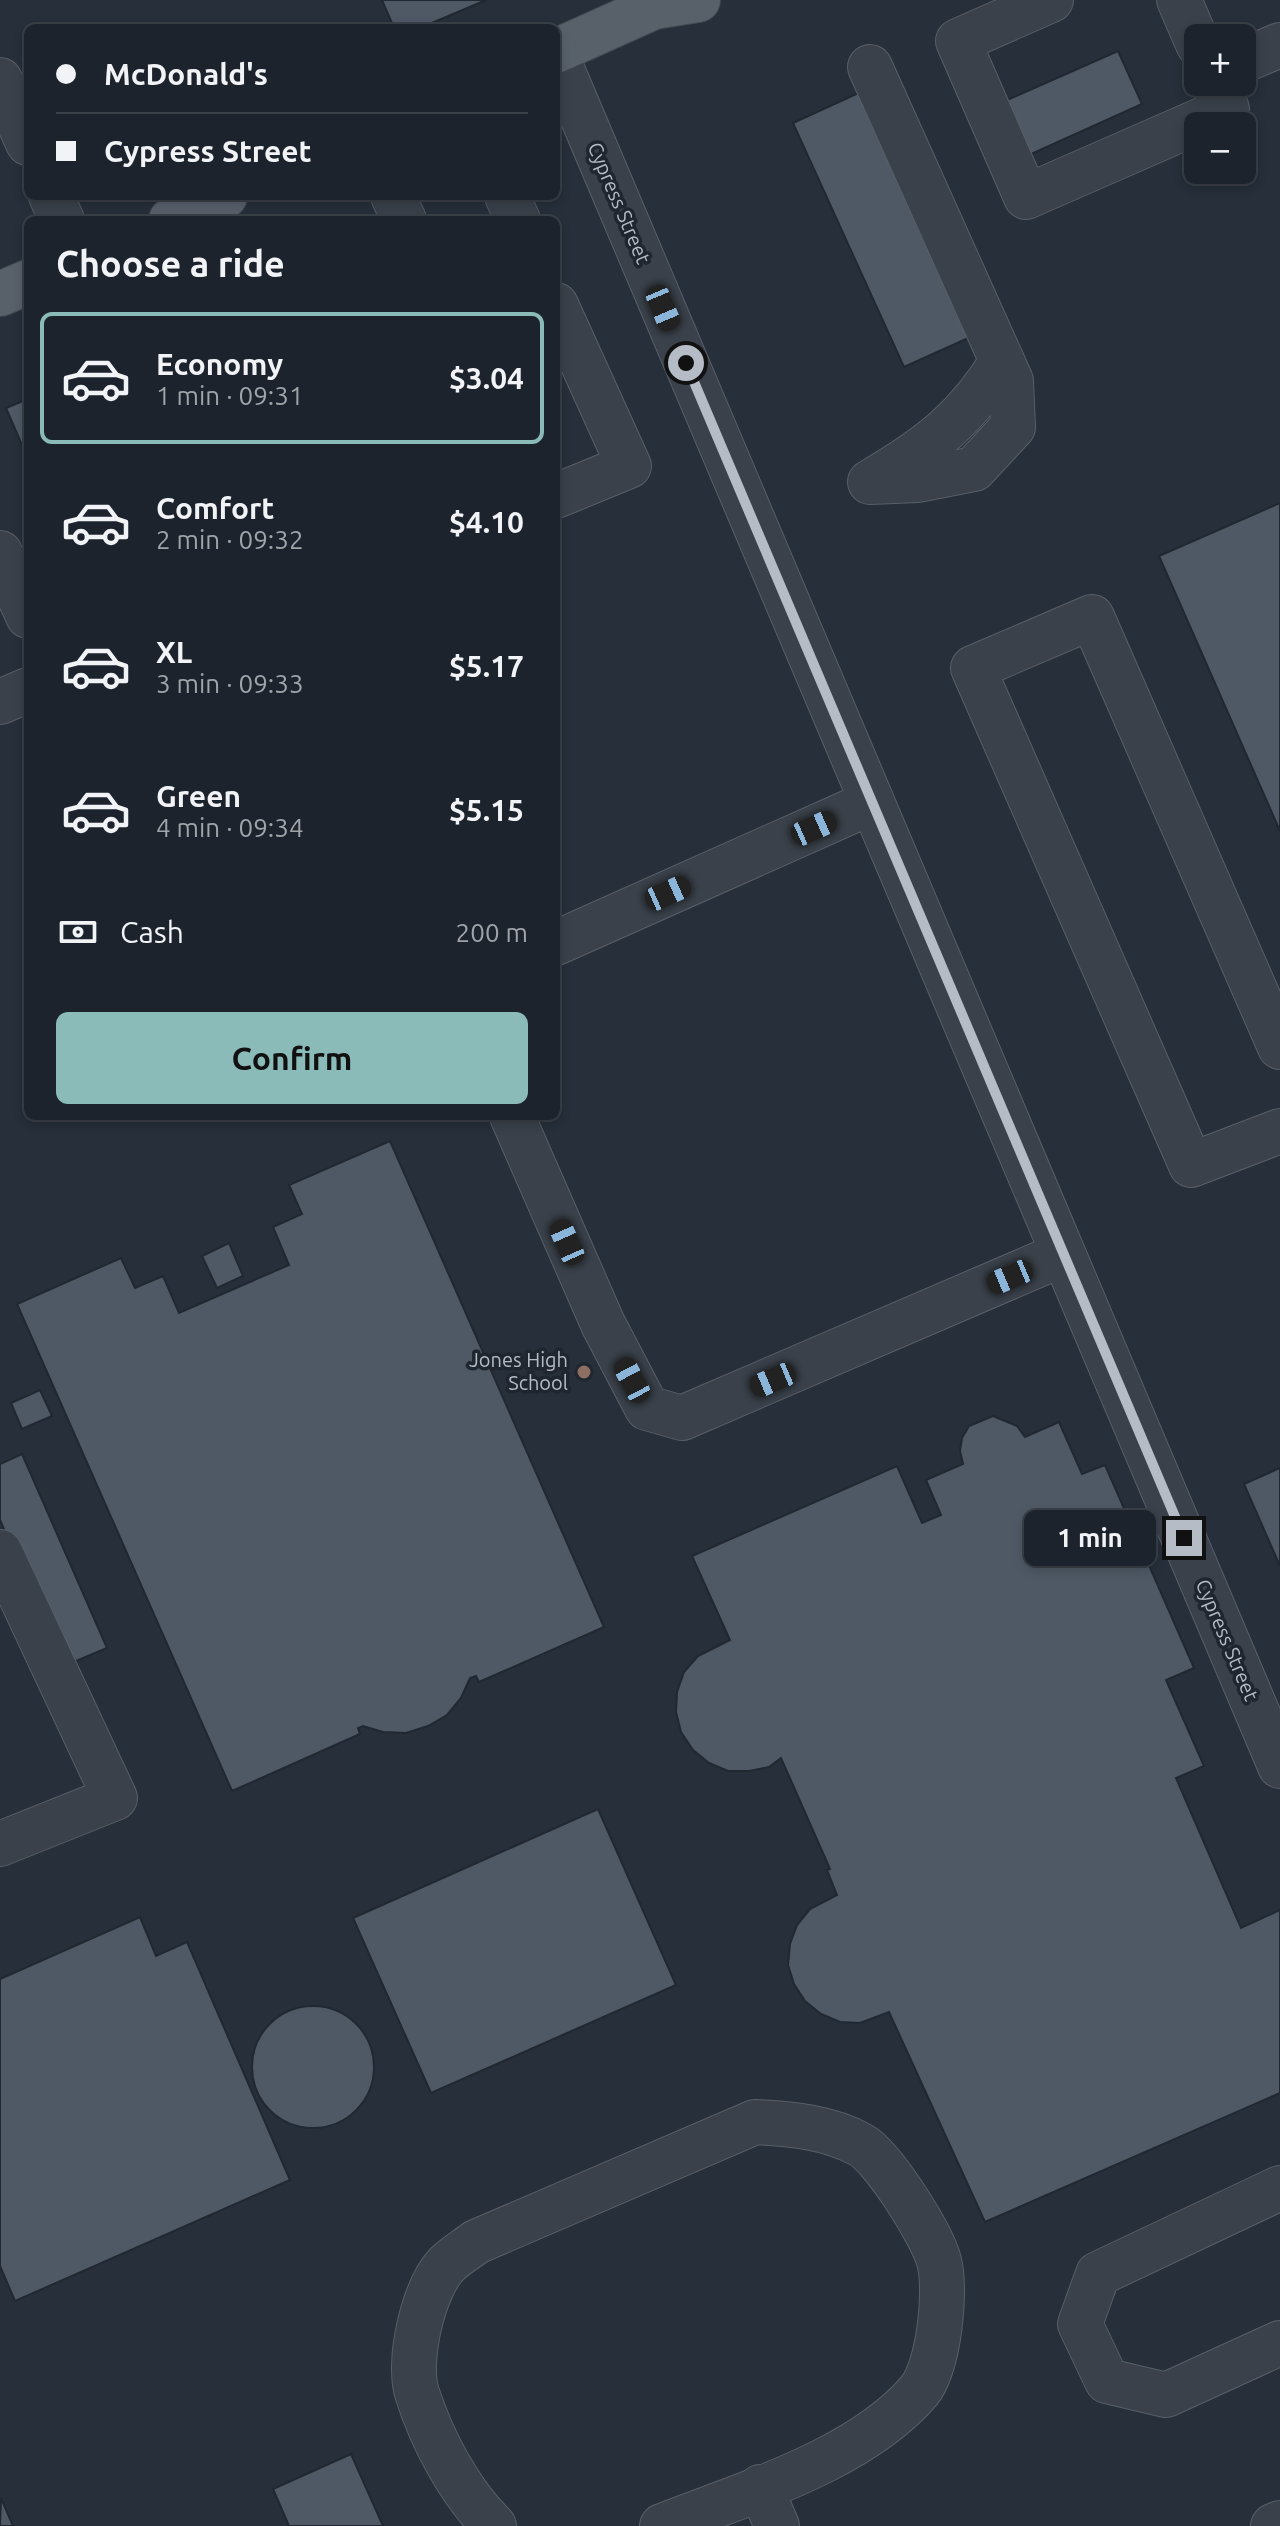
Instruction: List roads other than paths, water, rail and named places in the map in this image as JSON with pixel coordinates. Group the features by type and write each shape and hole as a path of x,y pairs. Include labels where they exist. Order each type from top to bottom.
{"main road":[{"path":"560,51 656,2 698,0"},
{"path":"180,216 216,200"},
{"path":"0,294 24,284"}],"street":[{"path":"1051,0 958,41 1026,197 1227,109 1221,96"},
{"path":"1179,0 1189,24"},
{"path":"1256,55 1280,45"},
{"name":"Cypress Street","path":"560,62 1280,1766"},
{"path":"870,67 1011,381 1013,427 974,469 918,480 870,482"},
{"path":"560,314 629,466 560,494"},
{"path":"3,568 24,608"},
{"path":"1280,1047 1092,617 973,668 1191,1165 1280,1131"},
{"path":"0,702 24,692"},
{"path":"560,941 872,802"},
{"path":"514,1120 603,1324 647,1408 682,1418 1063,1254"},
{"path":"0,1552 115,1798 0,1844"},
{"path":"494,2526 479,2511 443,2455 416,2390 417,2339 426,2299 446,2265 476,2242 755,2122 804,2125 863,2146 903,2192 939,2261 942,2328 921,2389 861,2441 768,2507 662,2526"},
{"path":"1280,2188 1098,2274 1080,2324 1107,2381 1166,2395 1280,2343"},
{"path":"1273,2526 1280,2523"}],"place":[{"name":"Jones High School","path":"584,1372"}]}
